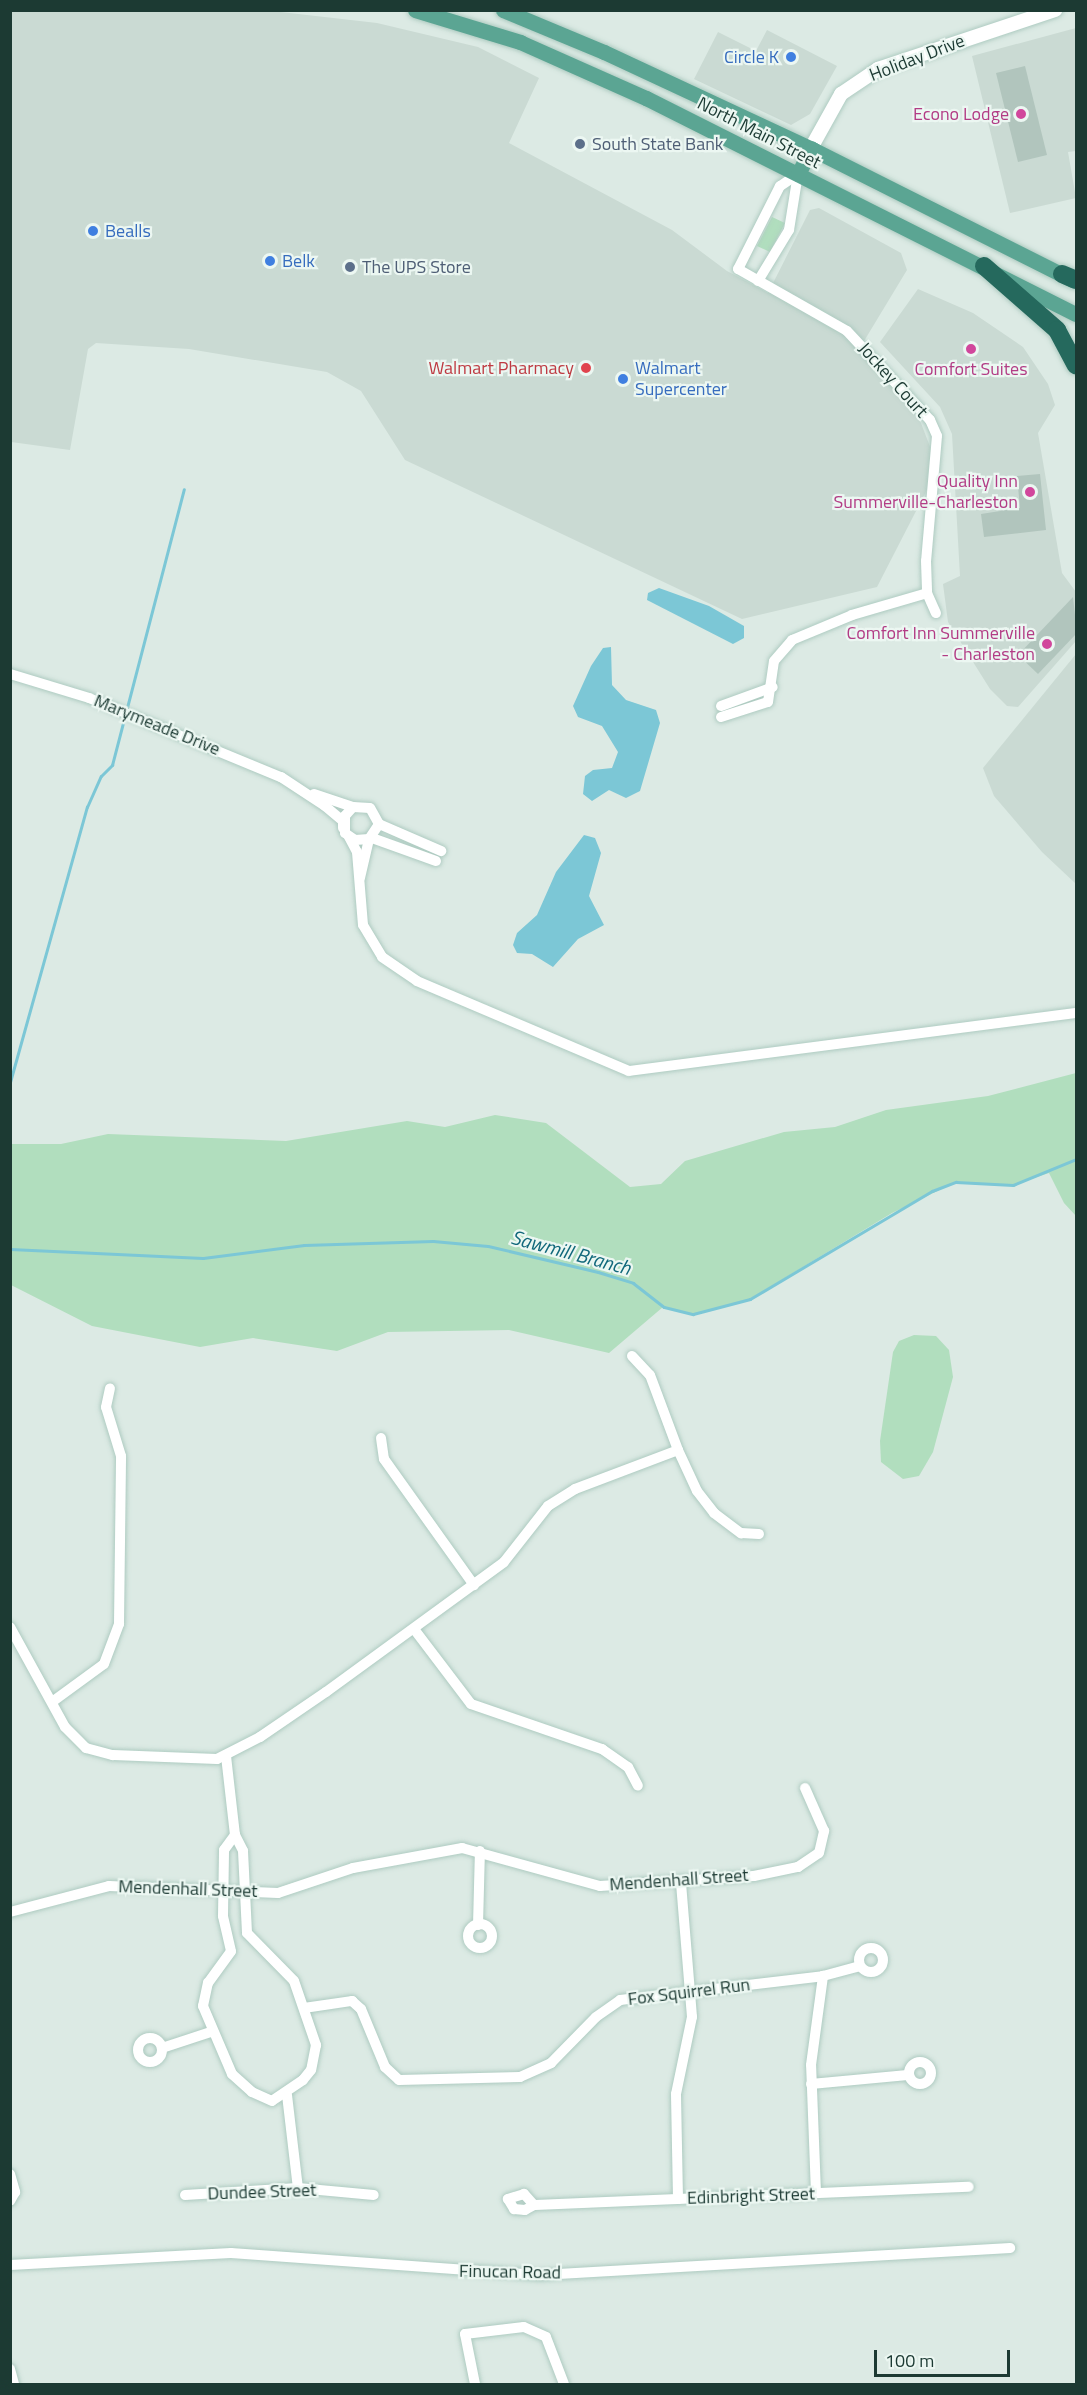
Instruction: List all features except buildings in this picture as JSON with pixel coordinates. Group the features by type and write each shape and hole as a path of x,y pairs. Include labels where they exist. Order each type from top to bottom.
{"highway":[{"path":"984,266 1057,330 1077,365"}],"main road":[{"name":"North Main Street","path":"415,10 520,42 646,98 1077,314"},
{"name":"North Main Street","path":"503,10 604,52 811,148 1072,279"},
{"name":"Holiday Drive","path":"811,148 841,94 878,69 1055,10"},
{"path":"798,174 811,148"}],"street":[{"name":"Jockey Court","path":"798,174 780,186 738,269 847,331 930,420 937,436 927,593 936,613"},
{"path":"758,281 789,230 798,174"},
{"path":"721,712 764,707 773,687 774,661 792,640 852,615 927,593"},
{"name":"Marymeade Drive","path":"10,674 89,698 256,766 298,789 343,821 346,832"},
{"name":"Marymeade Drive","path":"298,789 353,807"},
{"path":"441,851 379,824 370,808 353,807 345,816 346,832 357,852 359,908 370,942 397,970 629,1071 1077,1012"},
{"path":"358,887 370,839 379,824"},
{"path":"346,832 436,861"},
{"path":"632,1356 650,1374 678,1450 697,1491 714,1513 741,1533 759,1534"},
{"path":"51,1702 104,1664 119,1624 122,1467 106,1407 110,1388"},
{"path":"381,1438 384,1459 474,1585"},
{"path":"10,1628 73,1738 99,1753 191,1760 226,1756 414,1629 513,1555 537,1518 559,1498 678,1450"},
{"path":"414,1629 471,1704 602,1749 628,1767 638,1786"},
{"path":"226,1756 235,1835 243,1851 247,1933 287,1970 304,2008 316,2045 316,2058 311,2070 287,2095 272,2101 242,2084 223,2062 211,2032 203,1996 231,1951 223,1916 224,1850 235,1835"},
{"name":"Mendenhall Street","path":"10,1912 109,1886 278,1893 386,1861 462,1848 480,1851 577,1883 619,1887 754,1876 813,1861 824,1843 824,1831 805,1788"},
{"path":"478,1925 480,1851"},
{"path":"678,2199 676,2094 692,2017 692,1990 681,1882"},
{"name":"Fox Squirrel Run","path":"304,2008 352,2001 361,2009 385,2067 399,2080 520,2077 551,2063 614,2003 636,1996 823,1976 860,1966"},
{"path":"816,2193 811,2084 823,1976"},
{"path":"162,2048 211,2032"},
{"path":"811,2084 908,2075"},
{"path":"287,2095 298,2188"},
{"path":"10,2174 15,2192 10,2201"},
{"name":"Edinbright Street","path":"534,2205 969,2187"},
{"name":"Dundee Street","path":"185,2195 298,2188 374,2195"},
{"name":"Finucan Road","path":"10,2265 231,2253 541,2275 1010,2247"},
{"path":"475,2385 465,2334 524,2327 546,2337 564,2385"},
{"path":"10,2369 14,2385"}],"shaded area":[{"path":"11,11 272,11 377,23 478,47 539,78 509,143 672,230 727,271 768,293 810,210 819,208 901,253 907,270 858,351 889,379 921,423 932,452 932,480 877,587 742,619 405,460 361,391 327,372 189,349 96,343 88,349 70,450 11,442"},
{"path":"1076,28 1076,151 1068,152 1076,198 1010,213 972,56"},
{"path":"767,30 837,66 810,114 791,125 694,79 718,32 756,51"},
{"path":"918,289 973,313 1023,347 1048,384 1055,405 1038,433 1062,573 1076,592 1076,641 1018,707 1007,706 990,689 948,622 943,584 960,576 952,434 940,407 880,342"},
{"path":"1076,654 1076,884 1042,852 994,796 983,768"}],"green space":[{"path":"772,217 785,223 770,252 757,246"},
{"path":"1076,1073 1076,1216 1064,1203 1049,1173 1013,1185 956,1182 892,1213 750,1299 693,1314 663,1307 609,1353 509,1330 388,1332 337,1351 253,1338 200,1347 92,1326 11,1285 11,1144 61,1144 108,1134 286,1141 407,1121 445,1127 495,1115 546,1123 630,1187 661,1184 685,1161 784,1132 835,1127 886,1110 988,1096"},
{"path":"914,1335 936,1336 949,1350 953,1377 933,1452 919,1476 903,1479 881,1462 880,1441 893,1352 899,1341"}],"water":[{"path":"659,588 709,606 744,626 744,638 733,644 647,600 648,593"},
{"path":"611,647 612,685 626,700 656,710 660,723 640,791 626,798 609,790 592,801 583,794 585,776 593,770 612,768 618,752 602,726 578,717 573,706 591,666 603,648"},
{"path":"584,835 595,838 601,853 589,896 604,925 578,939 553,967 532,954 517,953 513,945 517,933 537,915 556,872"}],"waterway":[{"path":"10,1082 87,807 101,776 112,765 184,489"},
{"name":"Sawmill Branch","path":"10,1249 203,1258 304,1245 433,1241 488,1246 598,1272 633,1283 664,1307 693,1314 750,1299 932,1191 956,1182 1013,1185 1076,1159"}],"place":[{"name":"Circle K","path":"791,57"},
{"name":"Econo Lodge","path":"1021,114"},
{"name":"South State Bank","path":"580,144"},
{"name":"Bealls","path":"93,231"},
{"name":"Belk","path":"270,261"},
{"name":"The UPS Store","path":"350,267"},
{"name":"Comfort Suites","path":"971,349"},
{"name":"Walmart Pharmacy","path":"586,368"},
{"name":"Walmart Supercenter","path":"623,379"},
{"name":"Quality Inn Summerville-Charleston","path":"1030,492"},
{"name":"Comfort Inn Summerville - Charleston","path":"1047,644"}]}
